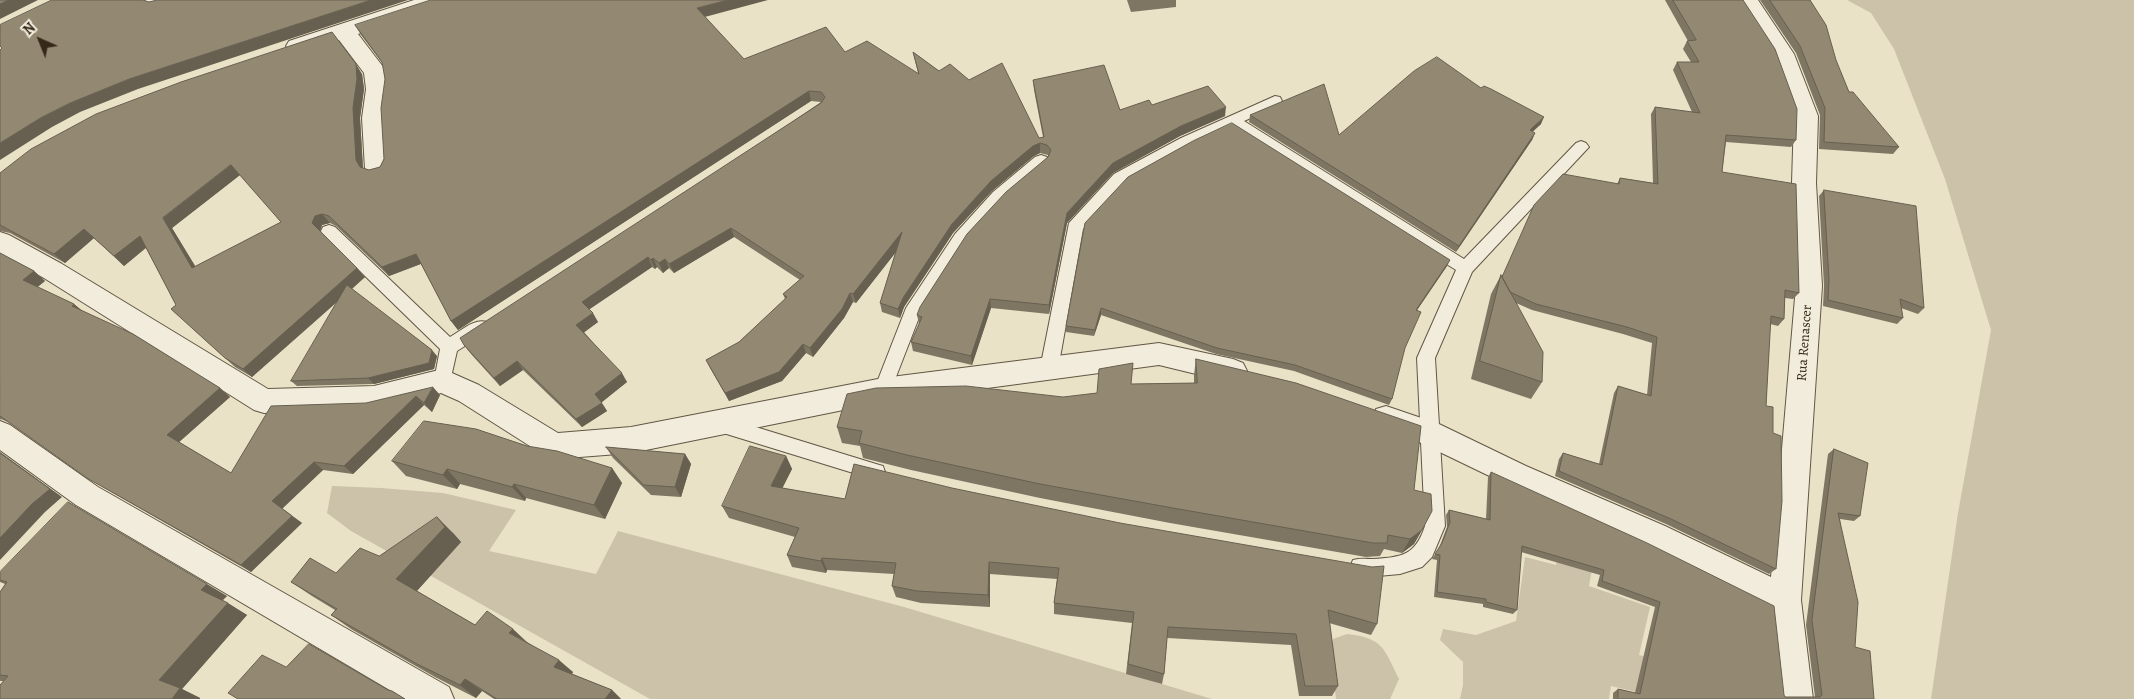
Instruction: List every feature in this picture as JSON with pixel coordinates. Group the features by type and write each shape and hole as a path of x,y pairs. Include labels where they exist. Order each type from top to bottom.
{"street":[{"path":"146,0 157,4 172,0"},
{"path":"274,53 438,0"},
{"name":"Rua Renascer","path":"1748,2 1783,54 1806,116 1804,184 1809,286 1785,600 1796,699"},
{"path":"344,31 375,72 378,89 374,118 377,169"},
{"path":"0,242 53,272 264,401 374,398 443,381 469,393 554,446 631,440 714,422 789,410 883,390 1159,354 1255,376"},
{"path":"1366,411 1429,434 1654,536 1785,600"},
{"path":"0,434 78,504 437,699"}],"lane":[{"path":"1049,369 1075,227 1120,178 1186,142 1275,101"},
{"path":"1232,121 1465,268"},
{"path":"1346,565 1366,568 1404,565 1419,559 1429,546 1435,526 1426,358 1465,268 1581,147"},
{"path":"883,390 912,313 961,238 999,196 1041,161"},
{"path":"329,231 449,348"},
{"path":"443,381 449,348 491,320"},
{"path":"714,422 845,464 891,475"}],"shaded area":[{"path":"1847,0 2134,0 2134,699 1931,699 1958,513 1991,330 1945,179 1894,49 1871,13"},
{"path":"332,486 443,493 516,510 489,551 596,574 618,531 904,607 1212,699 650,699 351,531 327,513"},
{"path":"1558,556 1593,564 1589,586 1650,607 1639,655 1667,663 1666,699 1611,686 1609,699 1460,699 1463,685 1463,662 1440,640 1443,629 1476,635 1516,621 1525,557 1556,565"},
{"path":"1347,634 1369,638 1376,642 1386,653 1399,679 1390,699 1336,699 1332,664 1333,639"}],"building":[{"path":"0,0 8,0 0,4"},
{"path":"52,0 143,0 149,2 157,0 371,0 129,79 70,103 42,117 0,143 0,50 2,48 0,46 0,25"},
{"path":"431,0 728,0 697,8 744,59 826,27 845,52 867,41 919,74 913,52 939,71 950,64 969,80 1002,63 1039,138 1044,137 1033,80 1104,65 1120,110 1149,100 1152,105 1208,86 1226,107 1181,126 1113,163 1067,213 1049,305 990,299 971,356 911,342 922,317 917,315 920,307 967,234 1006,192 1048,157 1051,150 1047,145 1040,143 1033,146 991,181 952,224 903,298 898,309 880,303 902,232 853,294 850,293 842,309 810,348 803,344 779,372 725,393 706,360 739,342 787,297 783,294 804,276 731,228 669,264 665,259 659,263 653,258 651,260 648,257 582,302 593,313 576,325 622,373 595,394 602,403 576,419 517,361 494,378 460,338 821,103 825,97 821,92 809,91 451,321 416,254 382,267 329,216 322,214 315,216 312,223 357,268 243,369 225,358 171,309 176,305 140,236 114,256 84,229 54,254 0,225 0,173 31,149 96,114 181,82 332,32 356,64 357,79 353,108 356,160 360,167 369,170 380,167 384,159 381,108 385,79 382,62 355,25","holes":["231,165 281,222 192,268 163,218"]},
{"path":"1673,0 1743,0 1775,49 1797,109 1796,140 1726,135 1722,172 1796,184 1799,293 1785,290 1784,319 1771,316 1766,406 1773,407 1773,433 1781,436 1782,501 1776,569 1671,519 1559,471 1563,453 1602,465 1618,386 1651,396 1657,337 1627,327 1536,304 1510,292 1502,277 1534,205 1563,174 1619,184 1620,178 1658,184 1655,107 1700,113 1677,62 1699,62 1687,41 1696,40"},
{"path":"1770,0 1810,0 1826,25 1836,60 1849,92 1853,92 1899,147 1824,142 1825,108 1800,46"},
{"path":"1437,57 1481,88 1484,86 1491,89 1544,117 1530,130 1535,133 1459,246 1250,115 1324,84 1339,135 1414,71"},
{"path":"1232,123 1450,260 1416,310 1421,312 1405,348 1392,399 1295,365 1217,348 1101,308 1095,330 1066,326 1085,223 1128,177 1193,141"},
{"path":"1824,190 1916,206 1924,308 1900,299 1903,318 1828,300 1829,280"},
{"path":"0,253 34,271 23,280 74,304 72,306 133,334 220,388 167,435 231,473 271,406 366,403 433,387 424,403 416,396 344,466 314,462 272,501 292,516 241,565 87,478 0,416"},
{"path":"1501,275 1543,352 1542,382 1480,361"},
{"path":"347,285 432,350 429,363 368,378 291,381"},
{"path":"1196,359 1296,383 1421,426 1414,490 1431,494 1432,511 1422,530 1410,539 1388,535 1387,543 1373,543 1173,508 1040,484 907,455 859,443 862,431 837,427 847,394 876,388 966,386 1063,397 1097,393 1099,369 1133,363 1131,384 1197,383"},
{"path":"424,421 476,429 527,446 557,451 612,468 594,505 514,484 512,487 447,469 443,475 392,461"},
{"path":"750,446 786,456 771,486 845,499 854,464 952,488 1120,523 1372,567 1384,566 1377,624 1328,610 1338,686 1305,686 1296,634 1168,627 1164,674 1128,664 1134,612 1054,603 1059,568 989,562 988,595 917,591 892,586 896,563 822,558 821,561 787,555 799,528 722,506"},
{"path":"606,447 685,454 675,487 644,485"},
{"path":"1834,449 1868,463 1860,516 1838,513 1858,602 1855,647 1870,651 1874,699 1618,699 1618,689 1640,694 1660,602 1602,581 1604,570 1522,546 1517,610 1486,602 1486,599 1437,592 1440,555 1435,554 1442,543 1450,522 1449,510 1490,520 1491,472 1647,543 1774,606 1785,697 1820,697 1822,695 1812,620"},
{"path":"0,453 50,489 32,504 0,538"},
{"path":"68,502 207,584 201,590 228,603 159,680 180,688 172,699 0,699 0,685 8,676 0,675 0,592 7,582 0,580 0,572"},
{"path":"437,517 445,527 396,579 475,625 487,611 513,629 509,633 559,660 554,667 612,690 605,699 497,699 465,679 460,685 417,664 331,615 337,609 291,582 310,558 336,573 360,548 379,556"},
{"path":"309,644 405,699 238,699 228,693 262,655 286,667"}]}
